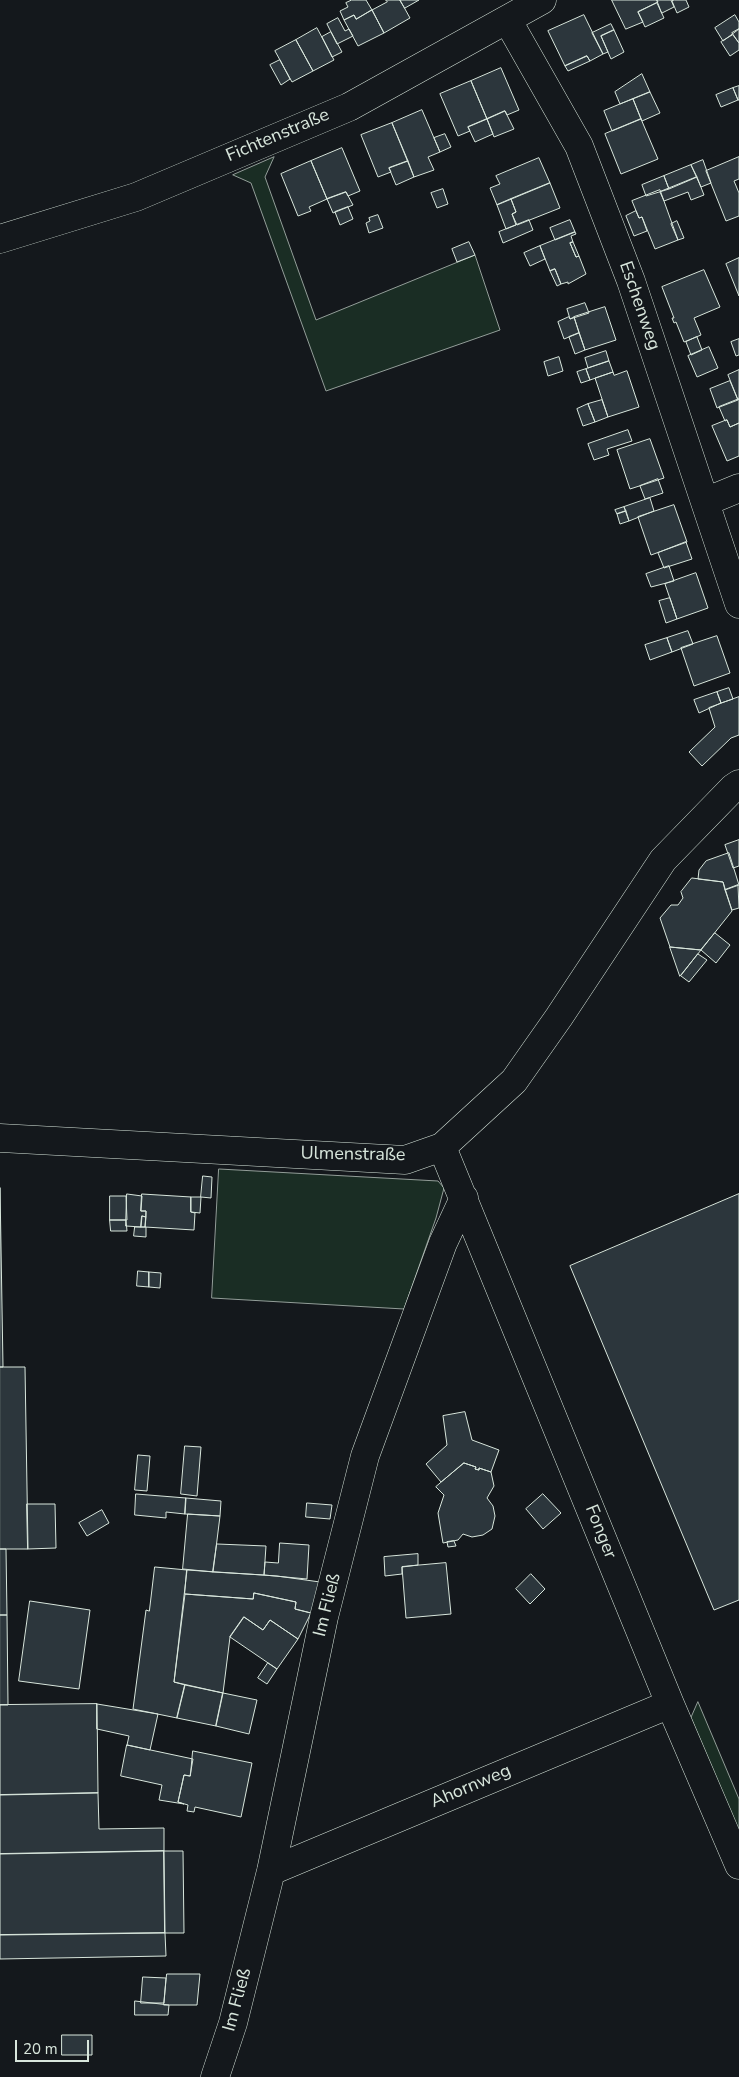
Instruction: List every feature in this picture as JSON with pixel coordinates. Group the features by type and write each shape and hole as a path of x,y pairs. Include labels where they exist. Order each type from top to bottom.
{"street":[{"name":"Fichtenstraße","path":"0,239 136,196 349,106 542,0"},
{"name":"Eschenweg","path":"508,20 579,146 632,281 739,604"},
{"path":"705,502 739,488"},
{"name":"Ulmenstraße","path":"0,1138 405,1160 442,1147 514,1081 559,1017 663,860 739,784"},
{"path":"442,1147 464,1198"},
{"name":"Fonger","path":"464,1198 670,1704 739,1865"},
{"name":"Im Fließ","path":"214,2077 233,2023 271,1871 324,1617 365,1456 443,1243 464,1198"},
{"name":"Ahornweg","path":"271,1871 670,1704"}],"green space":[{"path":"274,157 265,177 316,320 475,255 500,330 326,391 251,183 233,175"},
{"path":"219,1169 438,1181 444,1188 436,1218 404,1309 212,1298"},
{"path":"698,1702 739,1799 739,1833 691,1718"}],"building":[{"path":"352,0 366,0 372,10 356,19 354,15 344,20 340,11 348,7 346,3"},
{"path":"386,0 400,0 410,18 384,33 372,10 387,2"},
{"path":"400,0 419,0 405,8"},
{"path":"612,0 657,0 658,2 638,12 643,22 626,29"},
{"path":"657,0 671,0 674,7 662,13"},
{"path":"686,0 689,7 677,13 672,1"},
{"path":"657,3 664,18 645,27 638,12"},
{"path":"372,10 384,33 358,46 344,20 354,15 356,19"},
{"path":"584,15 603,54 590,61 587,56 565,66 548,31"},
{"path":"735,15 739,22 739,29 723,41 715,28"},
{"path":"338,18 345,31 349,29 353,36 337,44 327,24"},
{"path":"611,24 614,30 601,36 608,52 603,54 592,33"},
{"path":"317,28 334,60 313,71 296,40"},
{"path":"739,29 739,43 732,33"},
{"path":"614,30 624,52 611,59 601,36"},
{"path":"331,32 342,52 332,57 322,37"},
{"path":"733,35 739,43 739,50 730,56 721,42"},
{"path":"296,40 313,71 292,82 275,51"},
{"path":"587,56 590,61 568,71 565,66"},
{"path":"280,60 290,79 281,85 270,65"},
{"path":"501,68 519,110 507,115 505,111 487,119 471,81"},
{"path":"642,74 650,92 620,104 615,92"},
{"path":"471,81 487,119 468,127 470,131 458,136 440,94"},
{"path":"739,86 739,100 738,100 733,88"},
{"path":"733,88 738,100 721,107 716,95"},
{"path":"650,92 660,113 642,121 633,99"},
{"path":"633,99 641,119 612,131 604,111"},
{"path":"422,110 440,152 428,157 434,170 414,177 392,123"},
{"path":"505,111 514,129 494,137 487,119"},
{"path":"487,119 493,134 475,142 468,127"},
{"path":"641,119 658,159 621,174 605,134"},
{"path":"392,123 408,161 389,168 391,172 378,177 361,135"},
{"path":"445,134 451,147 440,152 434,138"},
{"path":"342,148 360,191 348,196 346,192 327,199 311,161"},
{"path":"739,157 739,179 734,181 739,193 739,216 726,221 706,171"},
{"path":"539,158 550,183 497,205 490,188 500,184 496,176"},
{"path":"703,160 711,183 701,187 691,165"},
{"path":"311,161 327,199 309,207 311,211 298,216 281,174"},
{"path":"408,161 414,177 396,185 389,168"},
{"path":"691,165 697,177 669,189 664,176"},
{"path":"664,176 669,189 646,196 642,185"},
{"path":"697,177 704,195 691,200 688,192 664,201 660,192"},
{"path":"550,183 560,208 517,225 512,214 516,212 511,199"},
{"path":"443,189 448,204 437,208 431,193"},
{"path":"660,190 678,240 655,249 642,217 639,218 632,201"},
{"path":"346,192 353,205 333,213 327,199"},
{"path":"511,199 516,212 512,214 516,225 506,229 497,205"},
{"path":"348,207 353,219 340,225 335,212"},
{"path":"636,211 639,218 642,217 647,231 634,236 626,216"},
{"path":"378,215 383,228 369,233 366,223 370,221 369,218"},
{"path":"529,220 533,230 503,243 499,232"},
{"path":"570,220 575,232 555,240 550,228"},
{"path":"677,221 684,238 678,240 671,224"},
{"path":"575,232 576,234 571,236 573,242 570,243 576,257 579,256 586,274 568,284 568,282 561,284 555,269 550,271 540,246"},
{"path":"469,242 475,255 457,262 452,249"},
{"path":"573,242 579,256 576,257 570,243"},
{"path":"540,246 545,259 530,266 524,253"},
{"path":"739,258 739,296 726,264"},
{"path":"555,269 561,284 557,286 550,271"},
{"path":"704,270 720,307 694,318 701,335 684,342 676,322 674,323 672,318 674,318 662,287"},
{"path":"585,303 589,313 570,319 567,309"},
{"path":"605,307 616,340 585,350 574,317"},
{"path":"569,317 570,319 574,317 579,333 564,339 558,322"},
{"path":"579,333 585,350 575,354 569,337"},
{"path":"697,337 702,350 691,355 686,342"},
{"path":"739,339 739,355 736,356 731,342"},
{"path":"709,347 718,368 697,377 688,356"},
{"path":"606,351 609,361 588,368 585,358"},
{"path":"559,357 563,371 548,376 544,362"},
{"path":"609,361 613,372 590,380 586,369"},
{"path":"586,369 590,380 581,383 577,372"},
{"path":"739,370 739,399 738,400 728,375"},
{"path":"627,371 639,407 608,417 595,378 613,372 614,375"},
{"path":"730,381 738,400 717,408 710,389"},
{"path":"739,399 739,423 730,427 719,407"},
{"path":"602,400 608,417 595,422 588,404"},
{"path":"588,404 595,422 583,426 577,409"},
{"path":"727,420 730,427 739,423 739,456 727,461 712,426"},
{"path":"628,430 632,441 607,449 609,455 594,460 588,444"},
{"path":"650,439 664,478 630,489 617,450"},
{"path":"658,479 663,493 645,499 640,486"},
{"path":"650,498 654,511 629,521 624,507"},
{"path":"674,505 687,542 651,555 638,517"},
{"path":"624,507 626,511 617,514 615,510"},
{"path":"626,511 629,521 620,524 617,514"},
{"path":"686,542 692,559 664,568 658,553"},
{"path":"669,566 674,581 651,587 646,574"},
{"path":"696,573 708,608 677,619 665,584"},
{"path":"670,598 677,619 666,623 659,601"},
{"path":"688,631 693,644 672,652 667,638"},
{"path":"717,636 730,673 694,686 681,648"},
{"path":"667,638 672,652 650,660 645,645"},
{"path":"729,688 733,699 721,703 717,692"},
{"path":"717,692 721,703 699,713 694,700"},
{"path":"739,697 739,735 731,738 702,766 689,752 715,727 709,708"},
{"path":"739,840 739,866 733,868 725,845"},
{"path":"729,853 739,885 725,890 723,882 698,879 699,870 706,861"},
{"path":"692,878 723,882 732,911 701,950 670,947 660,918 671,905 678,905 683,898 681,892"},
{"path":"738,885 739,908 732,910 725,890"},
{"path":"715,933 730,945 716,963 701,950"},
{"path":"670,947 701,950 680,976"},
{"path":"698,954 707,960 689,982 681,976"},
{"path":"203,1176 212,1177 211,1198 201,1197"},
{"path":"0,1188 3,1367 0,1367"},
{"path":"127,1194 142,1196 141,1211 146,1211 146,1217 142,1216 141,1227 126,1226"},
{"path":"142,1194 191,1197 191,1212 195,1213 194,1230 145,1227 146,1211 141,1211"},
{"path":"739,1194 739,1600 714,1610 570,1266"},
{"path":"110,1196 126,1196 127,1220 110,1220"},
{"path":"191,1197 201,1197 200,1213 191,1212"},
{"path":"142,1216 146,1217 145,1227 141,1227"},
{"path":"110,1220 126,1220 127,1231 111,1231"},
{"path":"135,1227 146,1227 146,1237 134,1236"},
{"path":"138,1271 149,1272 149,1287 137,1286"},
{"path":"149,1272 161,1273 160,1288 149,1287"},
{"path":"0,1367 25,1367 28,1549 0,1549"},
{"path":"465,1412 472,1440 499,1450 491,1472 479,1468 479,1470 475,1469 476,1467 464,1463 441,1482 426,1464 447,1445 443,1416"},
{"path":"185,1446 201,1447 197,1496 181,1494"},
{"path":"138,1455 150,1456 147,1491 135,1490"},
{"path":"464,1463 476,1467 475,1469 479,1470 479,1468 491,1472 494,1486 487,1498 493,1506 495,1516 492,1529 483,1535 472,1537 463,1534 458,1540 443,1543 438,1513 444,1495 436,1487"},
{"path":"136,1494 186,1498 185,1514 166,1512 166,1518 135,1515"},
{"path":"543,1494 561,1513 543,1529 526,1509"},
{"path":"186,1498 221,1501 220,1516 185,1514"},
{"path":"307,1503 332,1505 330,1519 306,1517"},
{"path":"27,1504 55,1504 56,1548 28,1549"},
{"path":"102,1510 109,1523 87,1536 79,1523"},
{"path":"188,1514 220,1516 213,1572 183,1569"},
{"path":"454,1541 456,1546 448,1547 447,1542"},
{"path":"280,1543 309,1545 307,1579 264,1575 265,1562 278,1563"},
{"path":"217,1544 266,1546 264,1575 213,1572"},
{"path":"0,1549 6,1549 7,1615 0,1615"},
{"path":"418,1554 418,1565 402,1567 402,1574 385,1576 384,1557"},
{"path":"446,1563 451,1614 406,1618 402,1567"},
{"path":"155,1567 187,1570 174,1682 185,1685 177,1718 133,1709 146,1610 149,1611"},
{"path":"187,1570 277,1576 320,1582 311,1613 295,1609 296,1602 254,1593 253,1599 185,1594"},
{"path":"531,1574 545,1589 530,1604 516,1589"},
{"path":"254,1593 296,1602 295,1609 311,1613 298,1639 270,1620 263,1630 244,1617 230,1637 223,1693 174,1682 185,1594 253,1599"},
{"path":"30,1601 90,1610 79,1689 19,1681"},
{"path":"0,1615 7,1615 8,1705 0,1705"},
{"path":"244,1617 263,1630 270,1620 298,1639 277,1669 230,1637"},
{"path":"268,1663 277,1669 267,1684 258,1678"},
{"path":"185,1685 223,1693 216,1726 177,1718"},
{"path":"223,1693 257,1700 249,1734 216,1726"},
{"path":"97,1704 158,1714 150,1750 127,1745 129,1736 97,1729"},
{"path":"97,1704 98,1793 0,1795 0,1705"},
{"path":"127,1745 193,1759 190,1776 184,1775 178,1802 184,1804 159,1800 162,1785 121,1776"},
{"path":"193,1751 252,1763 241,1817 195,1807 194,1812 187,1811 188,1805 178,1802 184,1775 190,1776"},
{"path":"98,1793 99,1829 164,1828 164,1851 0,1854 0,1795"},
{"path":"164,1851 165,1933 0,1935 0,1854"},
{"path":"164,1851 183,1851 184,1933 165,1933"},
{"path":"165,1933 166,1956 0,1959 0,1935"},
{"path":"167,1974 200,1974 197,2005 164,2005"},
{"path":"143,1977 166,1978 164,2003 141,2003"},
{"path":"135,2001 169,2005 168,2015 135,2015"},
{"path":"62,2035 92,2035 92,2055 62,2055"}]}
